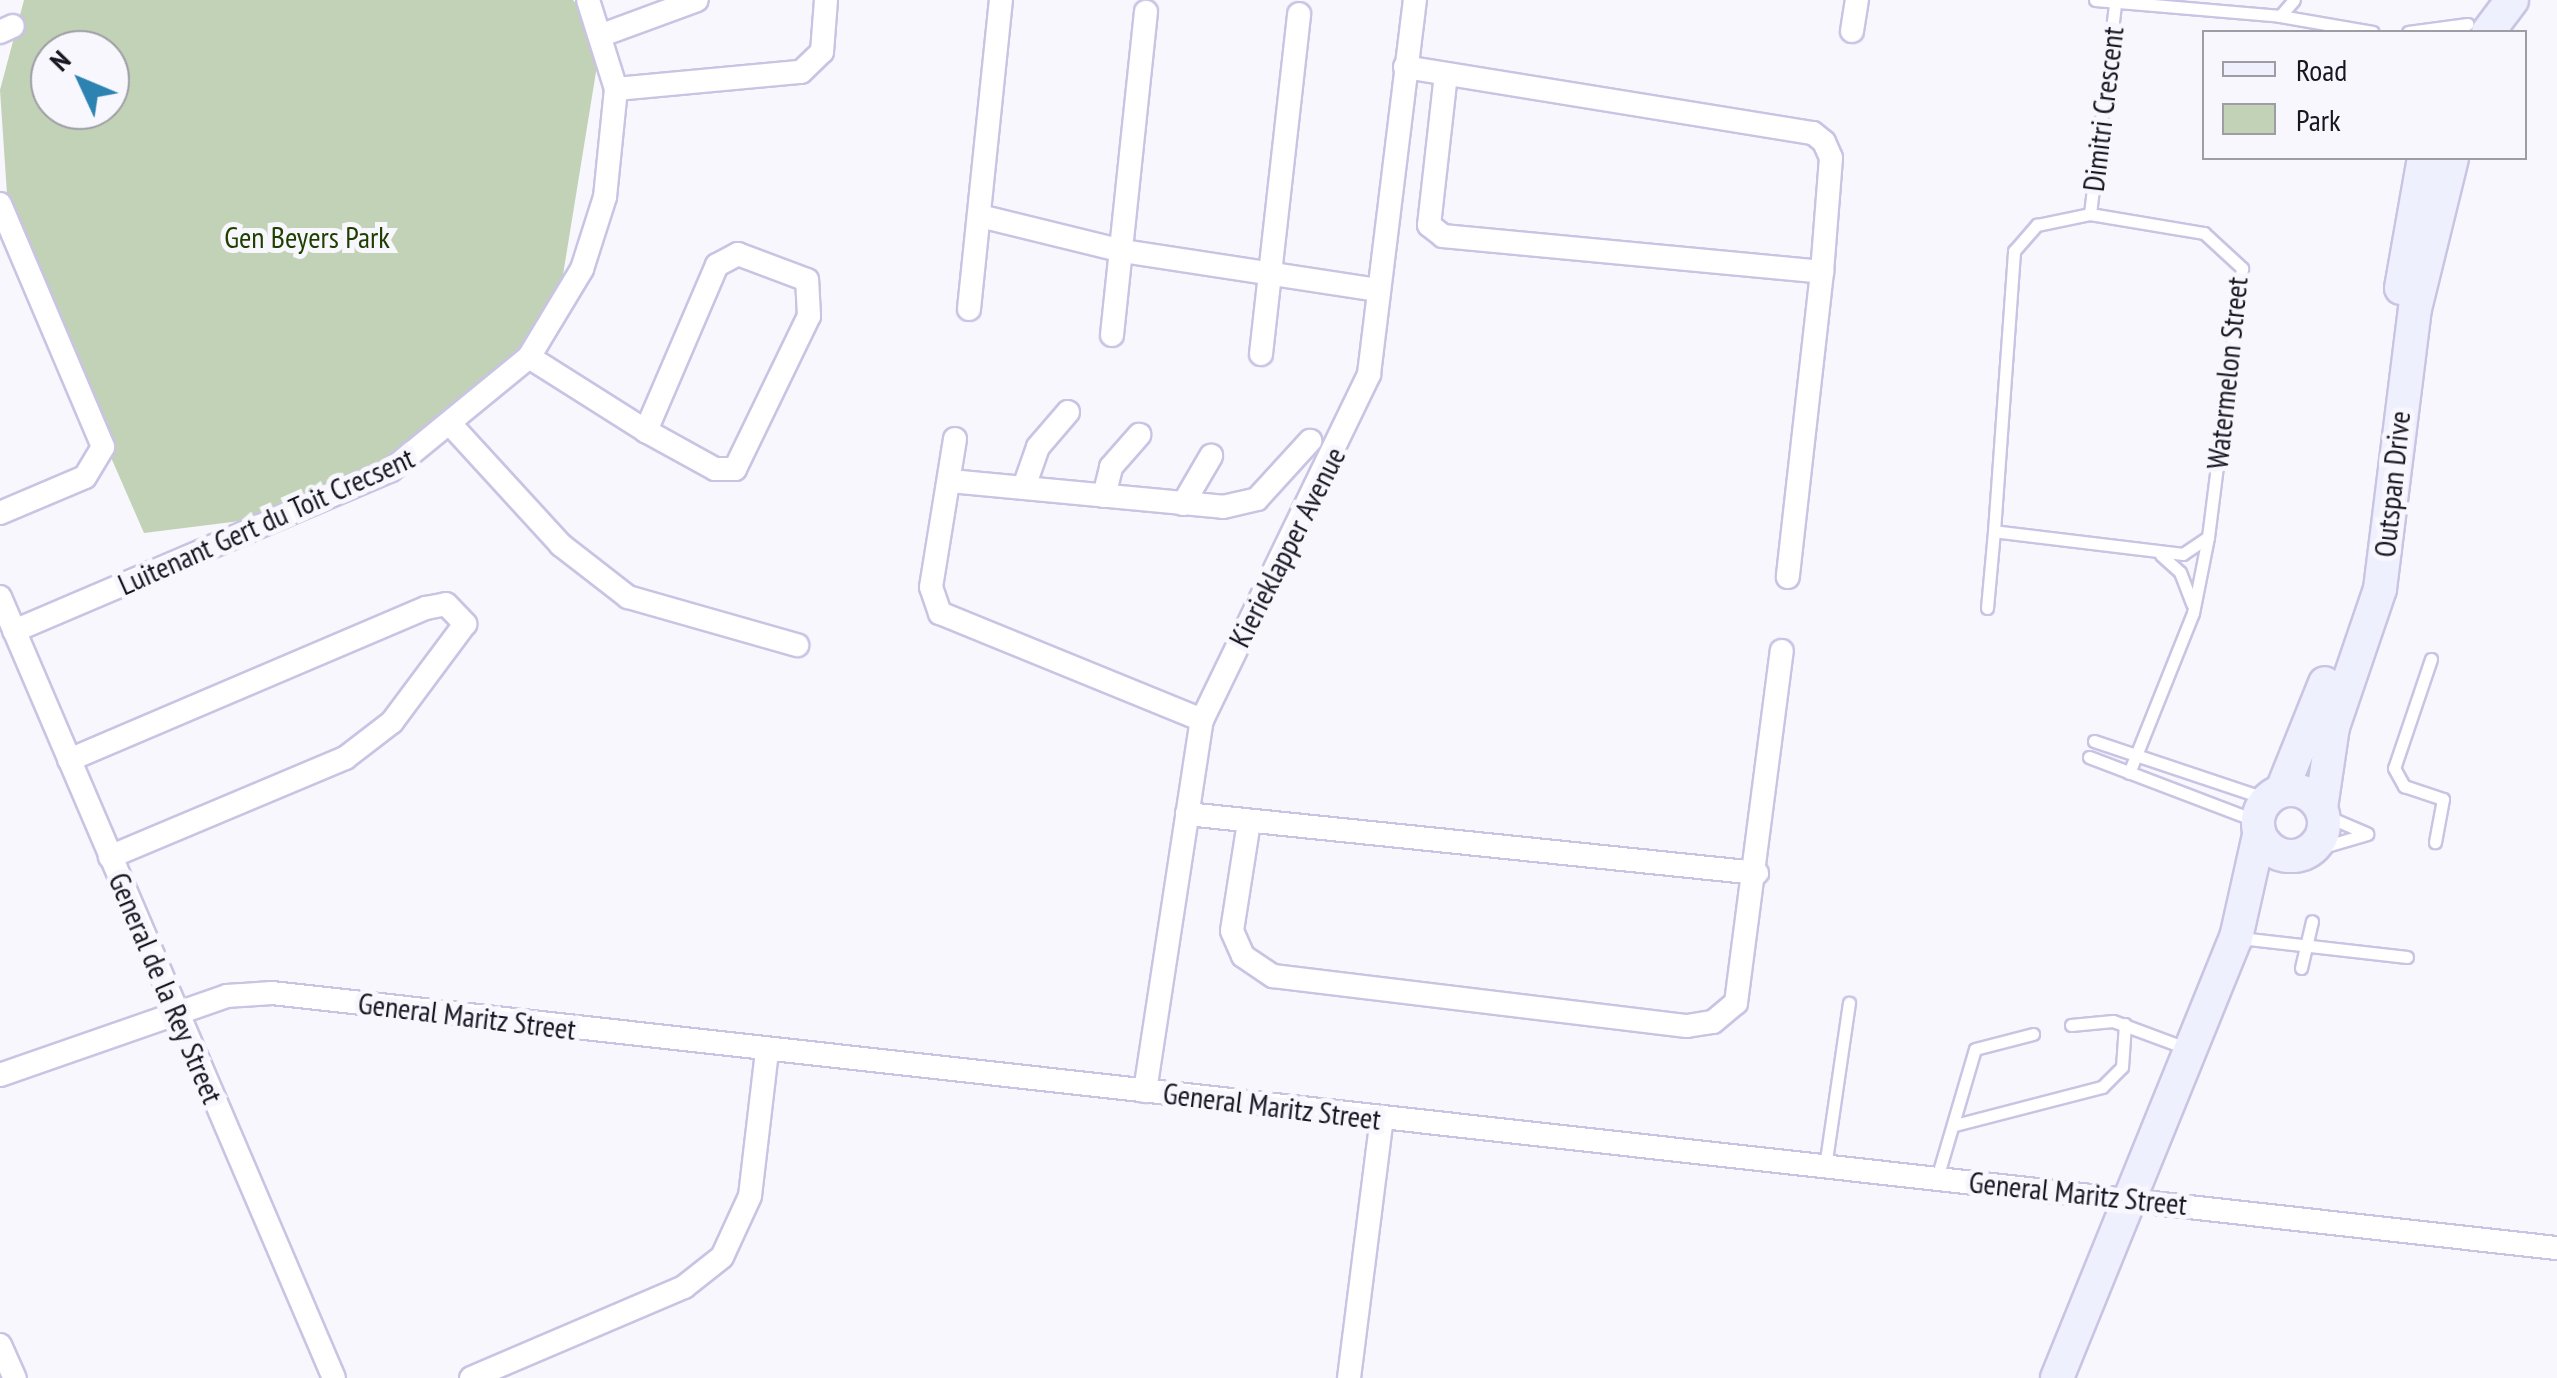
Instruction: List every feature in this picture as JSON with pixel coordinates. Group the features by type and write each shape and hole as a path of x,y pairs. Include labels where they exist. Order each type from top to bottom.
{"street":[{"name":"Luitenant Gert du Toit Crecsent","path":"14,631 391,470 453,427 529,357 597,226 616,89 588,0"},
{"path":"602,35 697,0"},
{"path":"616,89 801,72 822,52 826,0"},
{"path":"969,309 1000,0"},
{"name":"Kierieklapper Avenue","path":"1144,1091 1202,720 1364,391 1415,0"},
{"path":"1852,31 1857,0"},
{"path":"2480,24 2515,0"},
{"path":"1112,334 1146,12"},
{"path":"1261,354 1265,276 1299,14"},
{"path":"1405,67 1816,134 1831,158 1788,576"},
{"path":"1446,74 1430,224 1442,236 1822,272"},
{"name":"Outspan Drive","path":"2057,1378 2237,933 2266,811 2360,585 2424,160"},
{"name":"Outspan Drive","path":"2237,933 2299,854 2323,811 2333,727 2380,589 2414,309 2451,160"},
{"path":"0,204 103,446 84,477 0,513"},
{"path":"980,216 1123,251 1194,256 1265,276 1379,290"},
{"path":"529,357 646,431 715,469 740,466 810,316 807,280 738,254 717,264 646,431"},
{"path":"1024,487 1038,447 1068,412"},
{"path":"453,427 561,545 628,597 797,645"},
{"path":"1104,496 1111,466 1139,435"},
{"path":"955,439 931,586 940,613 1202,720"},
{"path":"950,481 1184,504 1257,499 1310,441"},
{"path":"1184,504 1211,456"},
{"name":"General de la Rey Street","path":"0,597 334,1378"},
{"path":"69,760 434,606 448,605 465,624 392,722 346,758 110,857"},
{"path":"1249,822 1231,923 1239,950 1262,971 1687,1026 1736,1003 1757,873 1782,651"},
{"path":"2299,854 2266,811 2300,790 2323,811"},
{"path":"1188,814 1757,873"},
{"name":"General Maritz Street","path":"0,1074 178,1012 272,993 767,1052 2130,1198 2557,1248"},
{"path":"471,1378 684,1286 722,1257 745,1220 767,1052"},
{"path":"1350,1378 1382,1118"},
{"path":"0,1345 15,1378"}],"lane":[{"name":"Dimitri Crescent","path":"2095,0 2280,16 2361,30"},
{"path":"2280,16 2294,0"},
{"name":"Dimitri Crescent","path":"2090,214 2116,4"},
{"path":"2426,30 2480,24"},
{"name":"Watermelon Street","path":"1987,608 2014,251 2036,225 2090,214 2204,233 2242,268 2208,537 2193,613 2130,773"},
{"path":"1994,531 2161,555 2182,554 2208,537"},
{"path":"2161,555 2184,578 2193,613"},
{"path":"2431,659 2394,768 2404,786 2443,799 2434,842"},
{"path":"2094,740 2266,811"},
{"path":"2090,758 2266,811"},
{"path":"2300,968 2312,922"},
{"path":"2237,933 2407,956"},
{"path":"1825,1168 1849,1003"},
{"path":"1955,1125 2102,1087 2122,1066 2125,1024"},
{"path":"2071,1026 2125,1024 2190,1050"},
{"path":"1937,1178 1975,1050 2033,1034"}],"green space":[{"name":"Gen Beyers Park","path":"24,0 573,0 602,35 556,318 425,450 287,515 144,533 9,224 0,90"}]}
